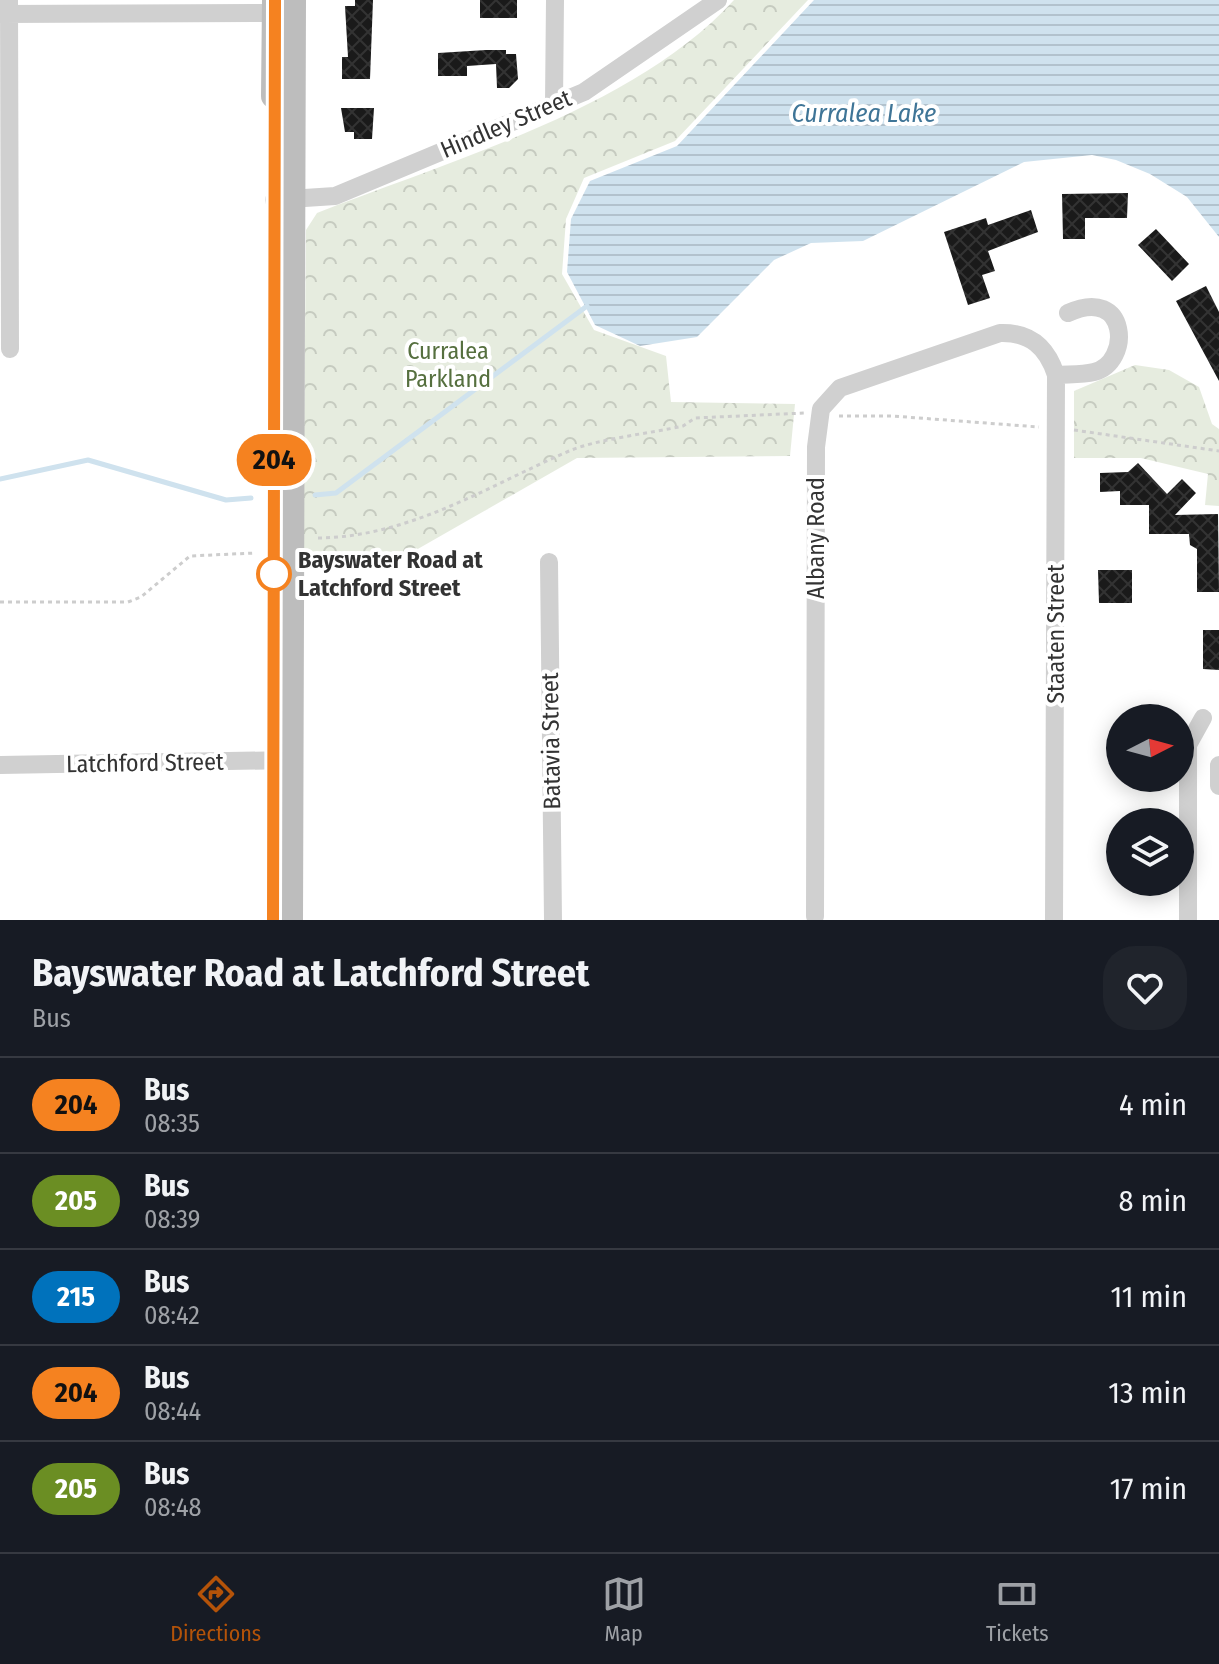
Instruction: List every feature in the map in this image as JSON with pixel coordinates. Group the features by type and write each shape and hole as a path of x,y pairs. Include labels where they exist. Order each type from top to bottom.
{"main road":[{"path":"284,6 282,760 290,920"},
{"path":"273,920 282,760"}],"street":[{"path":"554,103 555,0"},
{"name":"Hindley Street","path":"283,200 335,196 584,92 718,0"},
{"path":"10,349 6,9 284,6"},
{"path":"1056,375 1097,372 1113,359 1120,337 1115,318 1105,307 1087,305 1068,313"},
{"name":"Staaten Street","path":"820,414 829,398 840,388 1000,333 1016,332 1045,350 1056,375 1054,920"},
{"name":"Albany Road","path":"815,919 816,447 820,414"},
{"name":"Batavia Street","path":"549,562 553,920"},
{"path":"1188,920 1188,745 1203,718"},
{"name":"Latchford Street","path":"0,765 282,760"},
{"path":"1219,765 1219,786"}],"path":[{"path":"318,538 359,536 455,507 573,450 683,426 695,418 820,414 892,416 1056,428 1169,441 1219,451"},
{"path":"0,602 128,602 141,597 190,556 255,553"}],"green space":[{"name":"Curralea Parkland","path":"734,0 808,0 675,141 584,178 566,219 562,274 594,330 666,356 671,402 795,404 790,456 577,458 402,558 303,555 306,230 317,213 482,151 594,101 646,71 693,38"},
{"path":"1135,365 1169,370 1199,387 1212,424 1219,429 1219,506 1205,505 1208,474 1141,458 1074,458 1074,391"}],"water":[{"name":"Curralea Lake","path":"814,0 1219,0 1219,237 1187,197 1150,174 1116,160 1092,155 1024,162 863,241 811,243 774,260 697,337 640,346 595,325 567,272 571,219 590,181 677,146"}],"building":[{"path":"355,0 373,0 370,79 342,79 342,57 348,57 345,6 355,6"},
{"path":"480,0 517,0 517,18 480,18"},
{"path":"506,50 506,54 516,54 518,79 509,88 497,88 496,64 467,66 467,76 438,76 438,53"},
{"path":"341,108 374,108 372,139 354,139 354,132 345,132"},
{"path":"1128,193 1127,218 1085,218 1085,239 1063,239 1062,194"},
{"path":"1031,210 1038,232 988,251 995,271 982,275 990,298 968,305 944,232 986,218 988,225"},
{"path":"1156,229 1189,264 1172,281 1138,245"},
{"path":"1206,286 1219,312 1219,381 1176,301"},
{"path":"1138,463 1167,494 1182,479 1196,493 1175,515 1218,514 1219,592 1197,592 1197,549 1190,545 1189,534 1149,534 1149,505 1120,505 1120,491 1100,492 1100,473 1128,472"},
{"path":"1098,570 1132,570 1132,603 1099,603"},
{"path":"1203,630 1219,630 1219,670 1203,669"}],"waterway":[{"path":"315,495 336,493 587,306"},
{"path":"0,479 88,460 226,500 251,498"}],"bus line":[{"name":"204","path":"273,920 275,0"}],"place":[{"name":"Bayswater Road at Latchford Street","path":"274,574"}]}
